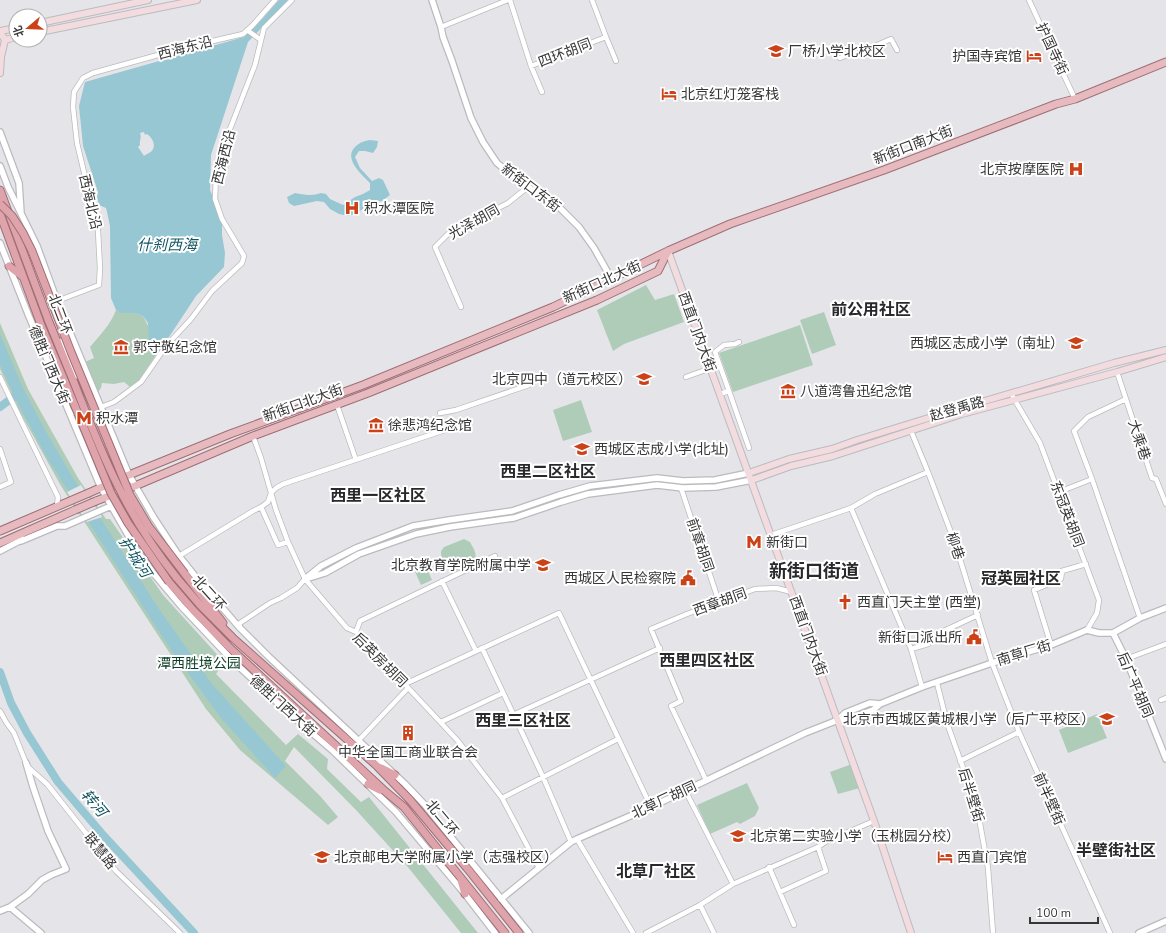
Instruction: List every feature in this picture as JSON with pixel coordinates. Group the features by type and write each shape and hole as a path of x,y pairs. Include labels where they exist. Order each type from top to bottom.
{"highway":[{"name":"北二环","path":"0,190 49,322 101,449 117,485 156,551 200,605 233,638 377,766 410,800 519,933"},
{"path":"0,204 12,216 29,245 70,352 130,495 149,528 215,612 233,638"},
{"name":"北二环","path":"0,214 65,382 111,492 128,523 169,582 193,610 229,647 404,807 506,933"},
{"path":"9,266 24,278"},
{"path":"35,286 36,267"},
{"path":"377,766 396,775"},
{"path":"368,784 386,792"},
{"path":"460,876 465,894"}],"main road":[{"path":"48,21 148,0"},
{"path":"48,30 197,0"},
{"path":"0,31 5,40 0,72"},
{"name":"新街口南大街","path":"668,251 730,224 884,170 1056,104 1075,99 1166,62"},
{"name":"新街口北大街","path":"0,532 129,475 230,434 363,385 553,307 668,251"},
{"name":"新街口北大街","path":"0,543 74,510 253,436 597,300 658,271 668,251"},
{"name":"西直门内大街","path":"668,251 874,821 911,933"},
{"name":"赵登禹路","path":"749,473 789,459 832,449 914,422 1114,363 1166,350"},
{"name":"赵登禹路","path":"752,480 791,466 833,456 962,414 1117,372 1166,357"}],"street":[{"name":"西海东沿","path":"83,78 93,73 183,48 243,34 248,31 275,0"},
{"name":"西海西沿","path":"101,407 114,402 141,382 166,346 191,319 212,291 242,263 244,256 222,219 215,199 216,176 228,134 254,65 260,38 264,28 292,0"},
{"name":"新街口东街","path":"432,0 471,118 482,142 497,163 516,179 560,208 580,227 611,278"},
{"path":"441,27 509,0"},
{"name":"四环胡同","path":"509,0 531,66 606,37 592,0"},
{"name":"护国寺街","path":"1029,0 1075,99"},
{"path":"248,31 260,38"},
{"path":"606,37 616,61"},
{"path":"840,58 847,55 852,56 891,39 896,50"},
{"path":"531,66 542,92"},
{"path":"0,72 0,77"},
{"name":"西海北沿","path":"57,301 99,285 100,268 98,231 76,143 73,107 74,92 83,78"},
{"path":"0,132 19,183 22,217"},
{"name":"德胜门西大街","path":"0,166 22,217 32,234 57,301 129,475 149,511 179,556 194,576 239,627 396,775 424,804 529,933"},
{"name":"光泽胡同","path":"461,307 435,247 449,234 508,202 528,187"},
{"name":"德胜门西大街","path":"32,234 36,267 68,355 110,454 129,475"},
{"name":"德胜门西大街","path":"0,243 101,488 136,549 154,574 181,606 238,665 283,708 314,734 368,784 396,812 496,933"},
{"path":"740,342 724,345 715,352 749,448"},
{"path":"686,377 711,368"},
{"name":"大乘巷","path":"1117,372 1152,478 1156,479 1166,504"},
{"path":"0,377 58,497 57,506"},
{"path":"440,413 456,410 529,385"},
{"path":"720,394 729,391"},
{"path":"70,414 90,406 96,394"},
{"name":"东冠英胡同","path":"1012,394 1040,443 1099,600 1097,613 1087,630"},
{"path":"1126,400 1088,417 1074,431 1140,618"},
{"path":"337,404 356,460"},
{"path":"154,574 179,556 261,507 268,502 271,493 283,484 445,430"},
{"name":"柳巷","path":"911,431 955,543 992,663"},
{"name":"后英房胡同","path":"253,436 276,510 288,542 305,579 347,628 356,632 458,741 502,798 539,868"},
{"path":"0,449 11,482 0,487"},
{"path":"771,535 851,508 874,494 928,472"},
{"path":"239,627 240,623 270,603 297,588 305,579 321,566 356,548 413,526 512,511 590,486 657,478 684,481 715,480 749,473"},
{"path":"305,579 325,572 359,554 416,534 450,527 514,518 588,494 657,485 681,488 716,487 752,480"},
{"path":"1059,492 1092,480"},
{"name":"前章胡同","path":"681,488 719,602"},
{"path":"0,552 21,541 57,526 65,526 111,506"},
{"path":"261,507 278,545 288,542"},
{"path":"851,508 911,649 922,687"},
{"path":"21,541 35,527"},
{"path":"356,632 360,621 496,556"},
{"path":"1052,645 1034,590 1061,579 1062,571 1086,564"},
{"path":"442,581 476,651"},
{"name":"西章胡同","path":"660,648 652,629 687,614 755,589 776,588 792,592"},
{"path":"1087,630 1099,633 1113,633 1140,618 1166,608"},
{"path":"359,740 407,686 482,648 559,613 651,807"},
{"path":"911,649 928,644 935,635 978,615"},
{"name":"南草厂街","path":"838,720 848,719 873,710 880,704 922,687 992,663 1052,645 1087,630"},
{"name":"后广平胡同","path":"1113,633 1126,659 1166,759"},
{"path":"1126,659 1166,644"},
{"path":"482,648 543,778 571,842"},
{"path":"514,715 660,648 681,701 672,706 706,780"},
{"name":"前半壁街","path":"992,663 1019,732 1110,933"},
{"name":"后半壁街","path":"937,683 947,723 977,807 988,868 993,933"},
{"path":"441,722 503,693"},
{"path":"1161,700 1166,698"},
{"path":"0,711 14,733 26,763 48,831 66,869 42,880 28,894 10,906 0,910"},
{"name":"北草厂胡同","path":"501,899 571,842 651,807 805,733 838,720"},
{"path":"960,761 1019,732"},
{"path":"502,798 618,739"},
{"name":"联慧路","path":"26,763 47,784 114,870 180,933"},
{"path":"685,790 733,884"},
{"path":"646,933 700,905 733,884 874,821"},
{"path":"578,839 633,933"},
{"path":"780,892 826,871 818,847"},
{"path":"769,867 794,926"},
{"path":"700,905 714,933"},
{"path":"10,906 41,933"},
{"path":"1139,933 1166,921"}],"green space":[{"path":"646,285 655,300 674,294 684,322 624,344 613,351 597,310"},
{"path":"116,310 122,313 135,313 143,316 160,349 139,380 130,387 124,382 114,384 102,383 98,392 85,362 94,358 90,347 108,325"},
{"path":"824,312 836,345 812,354 800,320"},
{"name":"潭西胜境公园","path":"0,323 28,389 78,478 106,519 110,519 163,595 224,662 216,674 286,745 298,734 328,759 327,769 361,802 369,797 478,933 461,933 407,866 356,810 294,747 285,761 321,797 338,817 328,825 240,750 206,709 61,486 20,412 0,369"},
{"path":"800,325 813,365 733,392 719,353"},
{"path":"581,400 592,432 563,441 553,410"},
{"path":"464,539 470,542 473,547 475,559 473,562 460,569 452,571 446,567 441,551 444,547"},
{"path":"423,560 432,580 421,585 412,565"},
{"path":"1097,714 1107,738 1068,753 1059,730"},
{"path":"852,764 860,788 838,794 830,772"},
{"path":"747,783 759,808 755,816 740,824 737,822 710,834 697,805"}],"water":[{"name":"什刹西海","path":"279,0 288,0 248,42 211,155 210,190 222,219 222,235 225,253 224,267 196,296 169,337 154,348 149,342 148,323 143,316 135,313 121,313 116,310 111,298 110,226 106,208 99,205 97,197 98,192 83,146 79,106 85,82 244,37","holes":["144,132 145,135 147,134 151,138 154,146 152,151 144,156 138,147 140,145 140,133"]},
{"path":"370,140 378,141 377,147 373,153 359,151 355,157 360,168 372,181 379,178 383,180 390,195 382,201 373,202 357,213 349,216 339,214 330,209 324,202 317,201 294,206 289,203 287,197 295,193 315,195 321,193 326,194 330,199 343,205 370,190 370,183 358,171 352,161 351,156 352,151 356,146"},
{"path":"0,334 22,386 44,428 73,478 159,609 212,684 286,766 275,778 221,718 171,650 49,461 18,404 0,365"}],"pier":[{"path":"81,485 102,517 87,522 67,492"}],"waterway":[{"name":"转河","path":"0,407 20,392"},
{"name":"转河","path":"0,672 11,703 27,733 58,782 104,836 194,933"}],"place":[{"name":"厂桥小学北校区","path":"776,51"},
{"name":"护国寺宾馆","path":"1034,56"},
{"name":"北京红灯笼客栈","path":"669,94"},
{"name":"北京按摩医院","path":"1076,169"},
{"name":"积水潭医院","path":"352,208"},
{"name":"西城区志成小学（南址）","path":"1076,343"},
{"name":"郭守敬纪念馆","path":"121,347"},
{"name":"北京四中（道元校区）","path":"644,379"},
{"name":"八道湾鲁迅纪念馆","path":"788,391"},
{"name":"积水潭","path":"84,418"},
{"name":"徐悲鸿纪念馆","path":"376,425"},
{"name":"西城区志成小学(北址)","path":"582,449"},
{"name":"新街口","path":"754,542"},
{"name":"北京教育学院附属中学","path":"543,565"},
{"name":"西城区人民检察院","path":"688,578"},
{"name":"西直门天主堂 (西堂)","path":"845,602"},
{"name":"新街口派出所","path":"974,637"},
{"name":"北京市西城区黄城根小学（后广平校区）","path":"1107,719"},
{"name":"中华全国工商业联合会","path":"408,733"},
{"name":"北京第二实验小学（玉桃园分校）","path":"738,836"},
{"name":"北京邮电大学附属小学（志强校区）","path":"322,857"},
{"name":"西直门宾馆","path":"945,857"}],"district":[{"name":"前公用社区","path":"871,310"},
{"name":"西里二区社区","path":"548,472"},
{"name":"西里一区社区","path":"378,496"},
{"name":"新街口街道","path":"814,571"},
{"name":"冠英园社区","path":"1021,579"},
{"name":"西里四区社区","path":"707,661"},
{"name":"西里三区社区","path":"523,721"},
{"name":"半壁街社区","path":"1116,851"},
{"name":"北草厂社区","path":"656,872"}],"water label":[{"name":"护城河","path":"135,557"}]}
